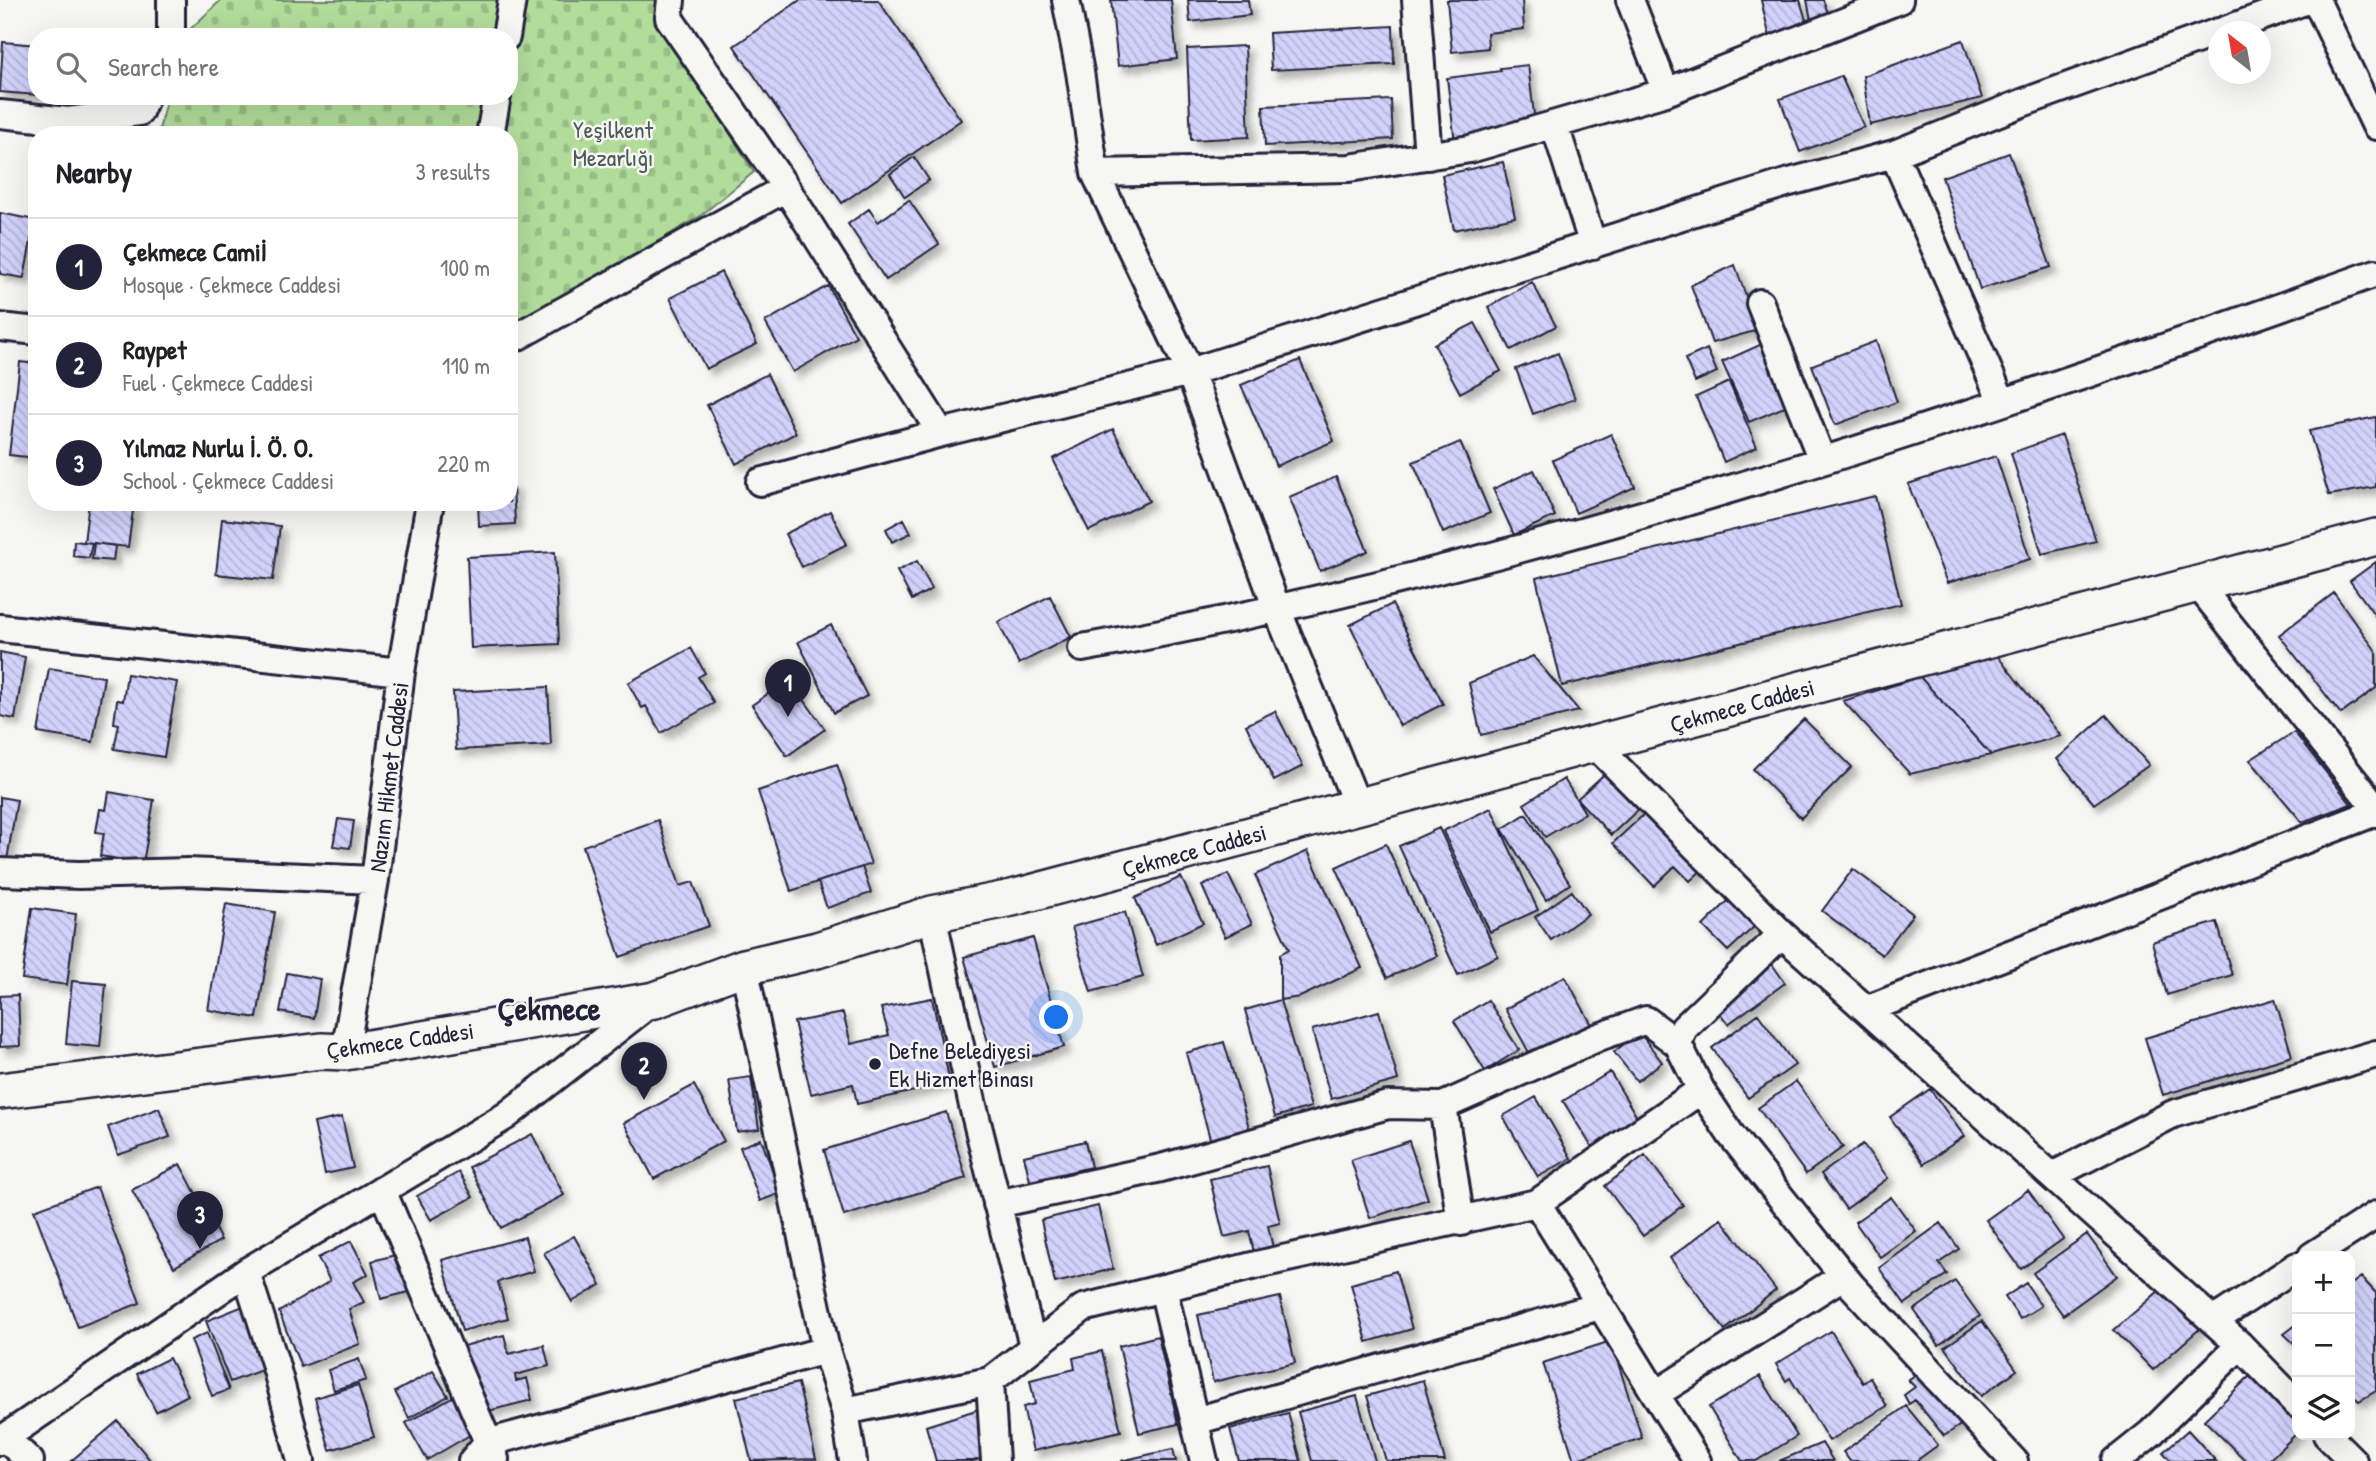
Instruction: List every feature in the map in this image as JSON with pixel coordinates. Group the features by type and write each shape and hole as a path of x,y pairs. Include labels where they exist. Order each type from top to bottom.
{"main road":[{"name":"Çekmece Caddesi","path":"0,1091 321,1051 345,1052 655,1000 744,967 817,950 932,914 1012,898 2376,537"}],"street":[{"path":"171,0 171,28"},
{"path":"507,28 512,0"},
{"path":"671,0 669,18 786,188 941,433"},
{"path":"1066,0 1095,173 1190,372 1277,609 1359,807"},
{"path":"1416,0 1428,156"},
{"path":"1630,0 1666,92"},
{"path":"1095,173 1349,168 1470,149 1666,92 1899,0"},
{"path":"2249,21 2307,0"},
{"path":"2316,0 2376,126"},
{"path":"760,482 941,433 1190,372 1786,183 1894,154 2022,103 2208,36"},
{"path":"492,126 496,105"},
{"path":"0,114 68,121 141,114"},
{"path":"1555,126 1592,245"},
{"path":"1894,154 2002,402"},
{"path":"518,336 786,188"},
{"path":"1082,648 1277,609 1523,549 1822,460 2138,358 2376,273"},
{"path":"1759,303 1822,460"},
{"path":"0,327 28,330"},
{"name":"Nazım Hikmet Caddesi","path":"345,1052 375,880 401,672 428,511"},
{"path":"1868,1009 2376,810 2197,585"},
{"path":"0,628 401,672"},
{"path":"1594,744 1782,934 2241,1345 2292,1399"},
{"path":"0,872 79,875 188,872 375,880"},
{"path":"932,914 973,1106 1033,1346"},
{"path":"1678,1044 1684,1028 1782,934"},
{"path":"744,967 826,1350 845,1411 853,1461"},
{"path":"30,1461 3,1440 246,1272 506,1116 655,1000"},
{"path":"997,1204 1161,1168 1388,1105 1443,1106 1599,1037 1646,1020 1678,1044 1701,1090 1731,1135 1843,1276 2014,1461"},
{"path":"2052,1176 2174,1114 2376,1054"},
{"path":"845,1411 990,1381 1083,1308 1256,1265 1461,1222 1537,1203 1701,1090"},
{"path":"1443,1106 1461,1222"},
{"path":"382,1190 485,1455 826,1350"},
{"path":"1537,1203 1697,1461"},
{"path":"2320,1251 2376,1214"},
{"path":"2213,1321 2292,1269"},
{"path":"246,1272 275,1363 301,1461"},
{"path":"1656,1394 1843,1276"},
{"path":"1163,1288 1204,1461"},
{"path":"1195,1421 1600,1306"},
{"path":"2116,1461 2151,1433 2241,1345"},
{"path":"990,1381 995,1461"},
{"path":"2332,1440 2353,1461"}],"green space":[{"name":"Yeşilkent Mezarlığı","path":"221,0 657,0 656,15 754,172 699,217 518,321 518,126 160,126 165,105 518,105 518,28 191,28"}],"building":[{"path":"800,0 878,0 961,120 842,203 734,46"},
{"path":"1111,0 1171,0 1177,59 1118,66"},
{"path":"1188,0 1248,0 1250,15 1190,22"},
{"path":"1447,0 1522,0 1524,29 1487,33 1488,48 1452,52"},
{"path":"1761,0 1800,0 1808,27 1770,38"},
{"path":"1807,0 1823,0 1831,20 1812,25"},
{"path":"1393,26 1394,64 1271,70 1269,33"},
{"path":"1963,40 1982,98 1870,125 1863,76"},
{"path":"3,42 28,44 28,94 0,92"},
{"path":"1245,46 1249,137 1191,140 1187,49"},
{"path":"1528,65 1535,123 1455,142 1447,78"},
{"path":"1841,76 1864,127 1800,152 1780,99"},
{"path":"1391,100 1393,139 1265,146 1263,106"},
{"path":"2009,153 2051,267 1980,289 1942,177"},
{"path":"914,157 929,180 905,197 890,174"},
{"path":"1503,162 1515,217 1454,230 1442,175"},
{"path":"909,200 939,244 886,280 848,224 869,209 878,222"},
{"path":"0,213 28,219 28,257 24,278 0,274"},
{"path":"1735,265 1758,330 1712,343 1691,285"},
{"path":"721,272 757,344 706,369 670,298"},
{"path":"1532,282 1556,326 1511,350 1488,307"},
{"path":"828,286 856,336 793,372 765,322"},
{"path":"1475,323 1501,371 1460,393 1434,344"},
{"path":"1876,341 1897,402 1835,425 1812,365"},
{"path":"1762,344 1789,405 1749,422 1722,362"},
{"path":"1707,349 1717,372 1695,382 1685,359"},
{"path":"1558,353 1575,399 1533,414 1516,369"},
{"path":"1300,360 1334,441 1276,466 1241,385"},
{"path":"20,362 28,363 28,457 9,455"},
{"path":"767,374 796,433 736,464 707,405"},
{"path":"1729,382 1757,447 1724,462 1696,397"},
{"path":"2376,417 2376,487 2329,495 2309,431"},
{"path":"1113,429 1149,501 1089,531 1053,459"},
{"path":"1611,434 1635,487 1576,513 1553,460"},
{"path":"2062,435 2096,541 2042,554 2011,453"},
{"path":"1460,442 1490,513 1443,533 1413,462"},
{"path":"1996,456 2030,559 1947,583 1908,484"},
{"path":"1534,470 1555,516 1514,535 1493,489"},
{"path":"1336,477 1368,551 1320,571 1289,497"},
{"path":"1875,496 1901,604 1562,686 1536,578"},
{"path":"88,511 133,511 128,547 84,542"},
{"path":"478,511 514,511 515,524 479,526"},
{"path":"830,511 847,544 802,567 785,534"},
{"path":"222,519 280,526 273,580 216,574"},
{"path":"904,519 911,533 892,542 886,529"},
{"path":"74,541 92,543 89,558 73,556"},
{"path":"94,543 115,546 113,561 92,559"},
{"path":"555,552 559,644 471,648 467,557"},
{"path":"917,561 932,589 912,600 897,571"},
{"path":"2376,562 2376,617 2350,581"},
{"path":"2334,593 2376,651 2376,688 2341,714 2279,635"},
{"path":"1050,596 1071,637 1019,664 998,622"},
{"path":"1392,604 1443,704 1400,726 1350,625"},
{"path":"831,625 867,696 834,713 798,642"},
{"path":"691,648 705,673 698,677 714,703 661,733 646,706 642,708 628,683"},
{"path":"0,652 25,657 15,719 0,716"},
{"path":"1995,653 2061,736 1991,755 1920,677"},
{"path":"1533,656 1579,711 1481,735 1469,683"},
{"path":"49,668 104,677 93,742 38,733"},
{"path":"127,674 177,682 164,757 114,749 119,724 114,723 117,700 123,701"},
{"path":"1920,677 1991,755 1910,774 1843,701"},
{"path":"789,679 825,729 787,756 752,705"},
{"path":"548,687 551,745 456,750 453,692"},
{"path":"1275,711 1303,766 1274,781 1246,725"},
{"path":"2106,715 2149,765 2094,804 2057,759"},
{"path":"1804,719 1852,767 1801,818 1753,769"},
{"path":"2294,732 2351,804 2302,822 2250,760"},
{"path":"837,764 871,864 791,891 758,791"},
{"path":"1611,768 1644,804 1611,835 1577,799"},
{"path":"1564,779 1585,813 1545,837 1524,804"},
{"path":"109,792 154,800 143,863 100,856 104,833 96,832 100,809 106,810"},
{"path":"0,797 17,800 7,860 0,859"},
{"path":"1653,806 1708,864 1690,881 1675,866 1654,886 1613,843"},
{"path":"1491,808 1538,910 1490,932 1443,831"},
{"path":"1526,814 1570,884 1546,900 1502,829"},
{"path":"338,819 354,821 350,848 333,846"},
{"path":"658,820 680,886 693,882 709,926 620,957 583,846"},
{"path":"1439,828 1498,956 1458,975 1399,846"},
{"path":"1386,844 1437,956 1387,978 1336,867"},
{"path":"1308,851 1362,968 1300,997 1280,1000 1280,954 1289,949 1255,875"},
{"path":"862,867 871,893 827,908 818,882"},
{"path":"1853,869 1913,914 1882,955 1822,911"},
{"path":"1228,874 1252,924 1225,937 1202,886"},
{"path":"1181,877 1203,923 1156,945 1135,898"},
{"path":"1572,891 1588,914 1551,940 1535,917"},
{"path":"1732,897 1758,923 1728,951 1703,926"},
{"path":"226,904 275,912 257,1018 208,1010"},
{"path":"32,908 76,914 67,985 22,979"},
{"path":"1125,912 1143,977 1091,992 1072,927"},
{"path":"2217,922 2232,975 2167,995 2152,942"},
{"path":"1033,938 1064,1047 995,1067 964,957"},
{"path":"1772,964 1785,983 1728,1024 1714,1005"},
{"path":"287,973 320,979 314,1018 280,1012"},
{"path":"1565,976 1592,1025 1532,1058 1505,1009"},
{"path":"72,981 106,984 100,1047 66,1044"},
{"path":"18,995 20,1046 0,1047 0,996"},
{"name":"Defne Belediyesi Ek Hizmet Binası","path":"932,998 950,1083 857,1104 853,1084 811,1094 794,1022 843,1013 851,1044 889,1035 881,1008"},
{"path":"2275,999 2292,1056 2163,1095 2145,1038"},
{"path":"1280,1000 1311,1107 1275,1117 1245,1010"},
{"path":"1488,1000 1519,1050 1485,1071 1454,1021"},
{"path":"1379,1011 1398,1080 1331,1099 1312,1030"},
{"path":"1758,1014 1795,1065 1748,1098 1712,1048"},
{"path":"1639,1032 1662,1062 1637,1081 1614,1052"},
{"path":"1224,1042 1250,1131 1211,1142 1186,1053"},
{"path":"1610,1072 1641,1124 1595,1152 1563,1101"},
{"path":"751,1077 759,1129 737,1132 729,1080"},
{"path":"1796,1081 1843,1147 1806,1174 1758,1108"},
{"path":"694,1085 724,1141 654,1179 624,1123"},
{"path":"1930,1089 1964,1136 1924,1164 1890,1117"},
{"path":"1536,1097 1571,1158 1538,1177 1503,1116"},
{"path":"159,1108 170,1137 118,1155 108,1127"},
{"path":"946,1112 966,1178 844,1216 824,1150"},
{"path":"342,1117 353,1168 325,1174 314,1123"},
{"path":"532,1134 564,1195 501,1228 469,1167"},
{"path":"761,1139 781,1193 760,1201 740,1147"},
{"path":"1085,1141 1091,1167 1030,1181 1024,1156"},
{"path":"1409,1141 1428,1199 1370,1218 1351,1160"},
{"path":"1863,1144 1888,1178 1846,1209 1821,1174"},
{"path":"1645,1155 1683,1205 1643,1236 1605,1186"},
{"path":"180,1164 221,1240 174,1267 132,1190"},
{"path":"1267,1166 1280,1223 1268,1226 1273,1248 1254,1252 1249,1231 1224,1237 1210,1179"},
{"path":"459,1172 473,1197 431,1220 417,1196"},
{"path":"97,1187 140,1303 78,1327 34,1210"},
{"path":"2028,1190 2063,1239 2021,1269 1986,1220"},
{"path":"1891,1197 1916,1231 1880,1257 1855,1222"},
{"path":"1098,1206 1113,1269 1055,1283 1041,1220"},
{"path":"1721,1219 1776,1290 1725,1330 1670,1258"},
{"path":"1941,1223 1959,1249 1939,1263 1947,1274 1905,1304 1879,1268"},
{"path":"2087,1234 2117,1276 2063,1315 2033,1273"},
{"path":"574,1236 601,1285 572,1302 544,1253"},
{"path":"525,1237 534,1271 498,1282 508,1318 462,1331 442,1260"},
{"path":"351,1241 368,1274 353,1282 364,1302 349,1309 360,1344 301,1367 279,1312 330,1281 318,1258"},
{"path":"407,1252 417,1290 381,1299 372,1261"},
{"path":"1396,1271 1412,1329 1367,1342 1351,1284"},
{"path":"2361,1277 2376,1293 2376,1391 2359,1401 2355,1397 2355,1281"},
{"path":"1955,1281 1980,1316 1939,1345 1914,1310"},
{"path":"2026,1283 2041,1306 2020,1319 2005,1297"},
{"path":"2167,1284 2204,1325 2153,1370 2114,1330"},
{"path":"1280,1297 1295,1363 1213,1382 1198,1315"},
{"path":"243,1306 267,1368 230,1382 206,1321"},
{"path":"1982,1321 2017,1370 1981,1396 1945,1347"},
{"path":"2292,1328 2292,1341 2284,1334"},
{"path":"1831,1331 1863,1383 1870,1378 1887,1406 1829,1441 1790,1378 1786,1381 1776,1364"},
{"path":"207,1333 229,1390 212,1396 191,1340"},
{"path":"504,1335 509,1354 544,1345 549,1366 515,1375 516,1381 527,1378 532,1400 488,1411 484,1394 477,1396 464,1346"},
{"path":"1158,1336 1178,1424 1139,1433 1119,1346"},
{"path":"1611,1341 1642,1438 1574,1460 1543,1363"},
{"path":"1102,1351 1121,1431 1033,1451 1023,1407 1035,1404 1030,1380 1075,1369 1073,1358"},
{"path":"169,1358 188,1395 156,1412 137,1374"},
{"path":"359,1359 366,1380 334,1390 328,1370"},
{"path":"1922,1370 1965,1422 1944,1436 1915,1400 1909,1404 1904,1395 1915,1387 1908,1380"},
{"path":"433,1371 448,1396 409,1418 395,1392"},
{"path":"2253,1373 2292,1409 2292,1438 2268,1461 2246,1461 2204,1420"},
{"path":"1760,1376 1797,1436 1756,1461 1742,1461 1709,1407"},
{"path":"1423,1380 1445,1461 1386,1461 1367,1396"},
{"path":"798,1383 816,1459 751,1461 736,1398"},
{"path":"358,1385 374,1437 330,1450 315,1398"},
{"path":"454,1396 475,1432 427,1460 406,1423"},
{"path":"1357,1396 1375,1461 1312,1461 1298,1412"},
{"path":"1906,1406 1938,1445 1916,1461 1850,1461 1843,1452"},
{"path":"979,1409 993,1455 973,1461 936,1461 926,1426"},
{"path":"1288,1413 1301,1461 1239,1461 1230,1429"},
{"path":"118,1421 151,1461 71,1461"},
{"path":"2188,1430 2216,1461 2171,1461 2163,1452"},
{"path":"1822,1443 1833,1461 1779,1461"},
{"path":"1173,1449 1176,1461 1121,1461"}],"place":[{"name":"Çekmece Camiİ","path":"788,717"},
{"name":"Defne Belediyesi Ek Hizmet Binası","path":"875,1064"},
{"name":"Raypet","path":"644,1100"},
{"name":"Yılmaz Nurlu İ. Ö. O.","path":"200,1249"}],"district":[{"name":"Çekmece","path":"549,1008"}]}
